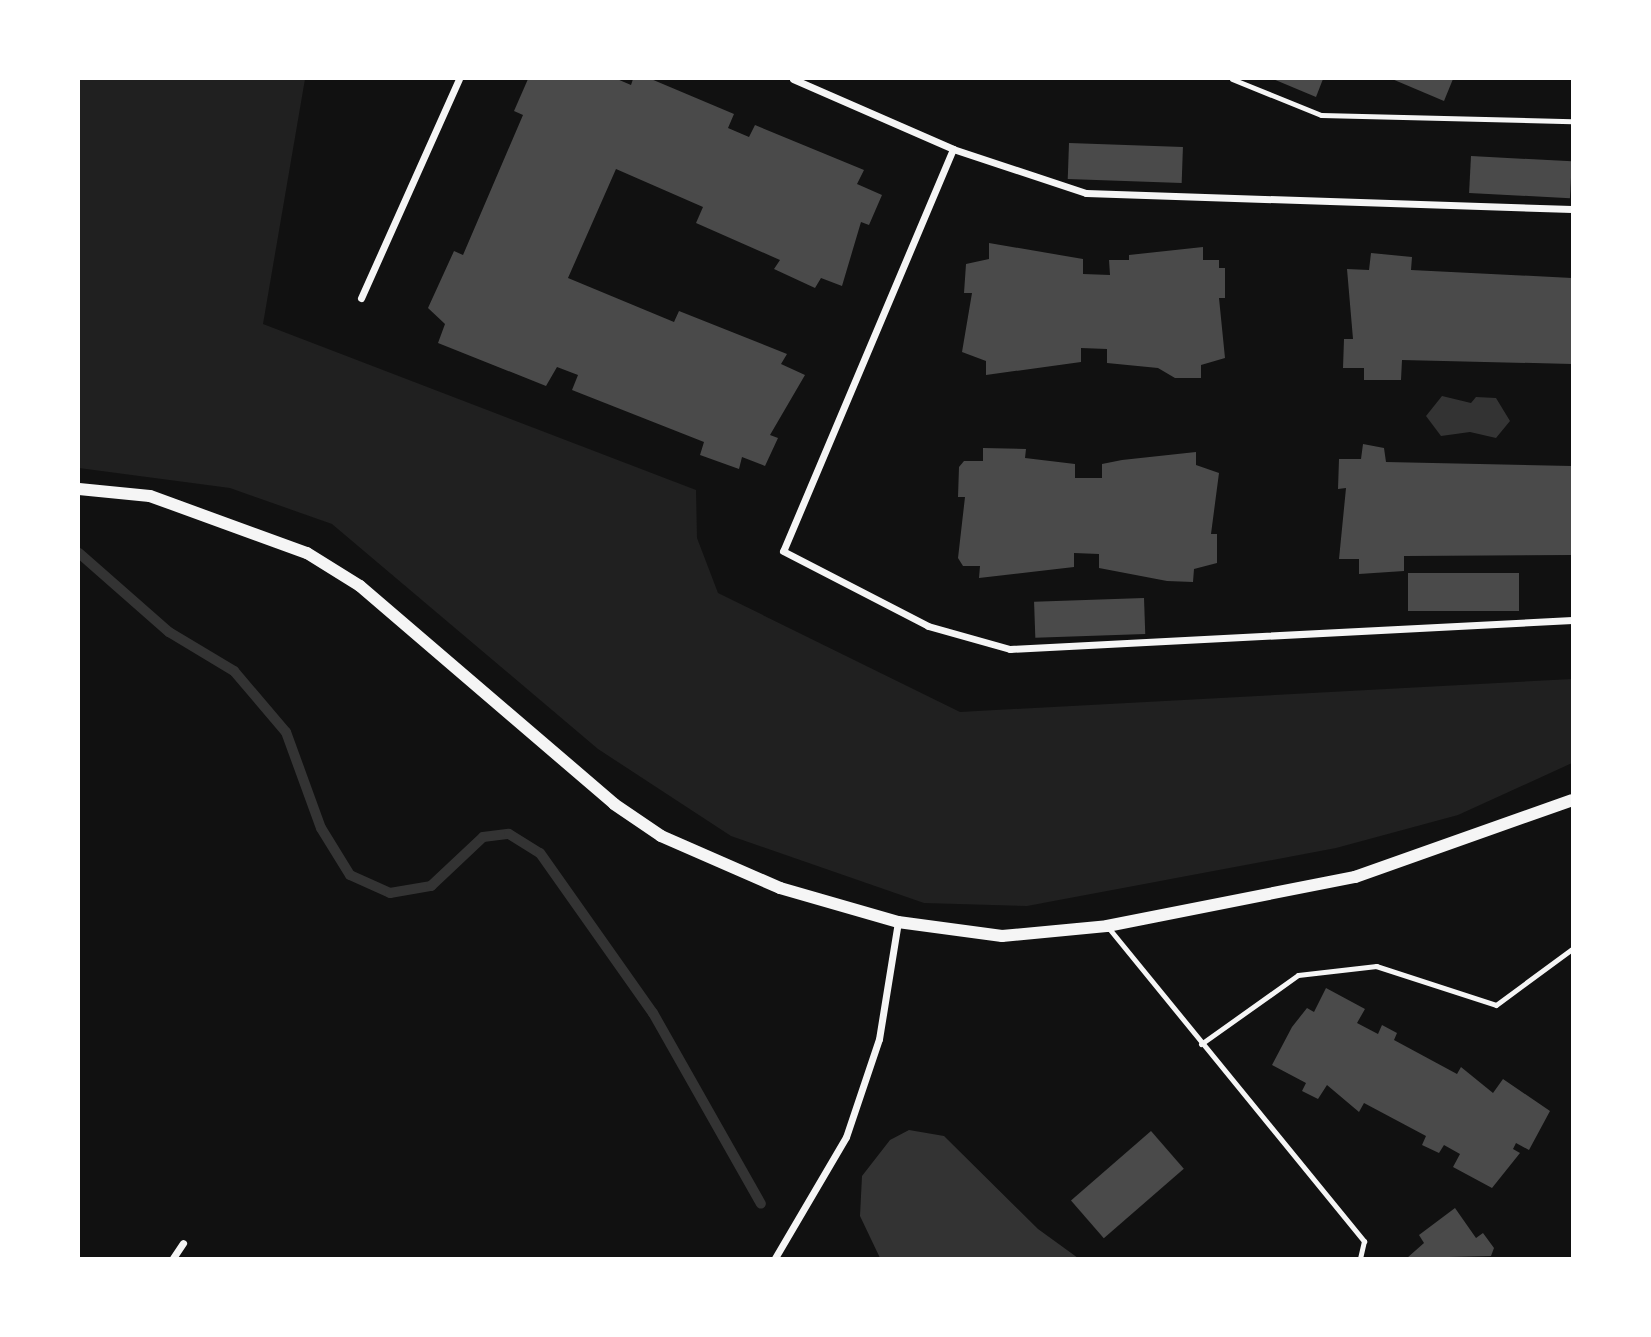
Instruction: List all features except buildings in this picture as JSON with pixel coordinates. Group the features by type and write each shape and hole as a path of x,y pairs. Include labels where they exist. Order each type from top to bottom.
{"street":[{"path":"361,298 459,79"},
{"path":"793,79 953,149 1086,193 1572,209"},
{"path":"953,149 783,551 928,626 1010,649 1572,620"},
{"path":"79,489 150,496 307,553 360,586 614,804 661,836 780,888 898,922 1002,936 1107,926 1354,877 1572,800"},
{"path":"775,1258 805,1198 846,1137 879,1039 898,922"},
{"path":"173,1258 183,1243"}],"lane":[{"path":"1232,79 1321,115 1572,121"},
{"path":"1107,926 1364,1241 1360,1258"},
{"path":"1201,1044 1298,975 1376,966 1496,1005 1572,949"}],"shaded area":[{"path":"79,79 305,79 263,324 696,490 697,538 718,593 960,712 1572,679 1572,763 1458,815 1336,848 1027,906 924,903 731,836 598,749 332,524 230,488 79,468"},
{"path":"1442,396 1471,403 1476,397 1496,398 1510,421 1496,438 1470,432 1441,436 1426,416"},
{"path":"909,1130 944,1136 1038,1229 1078,1258 880,1258 860,1216 862,1176 890,1140"}],"waterway":[{"path":"79,553 169,632 234,671 286,732 321,828 350,875 390,893 431,886 483,837 509,834 540,853 653,1013 761,1204"}]}
